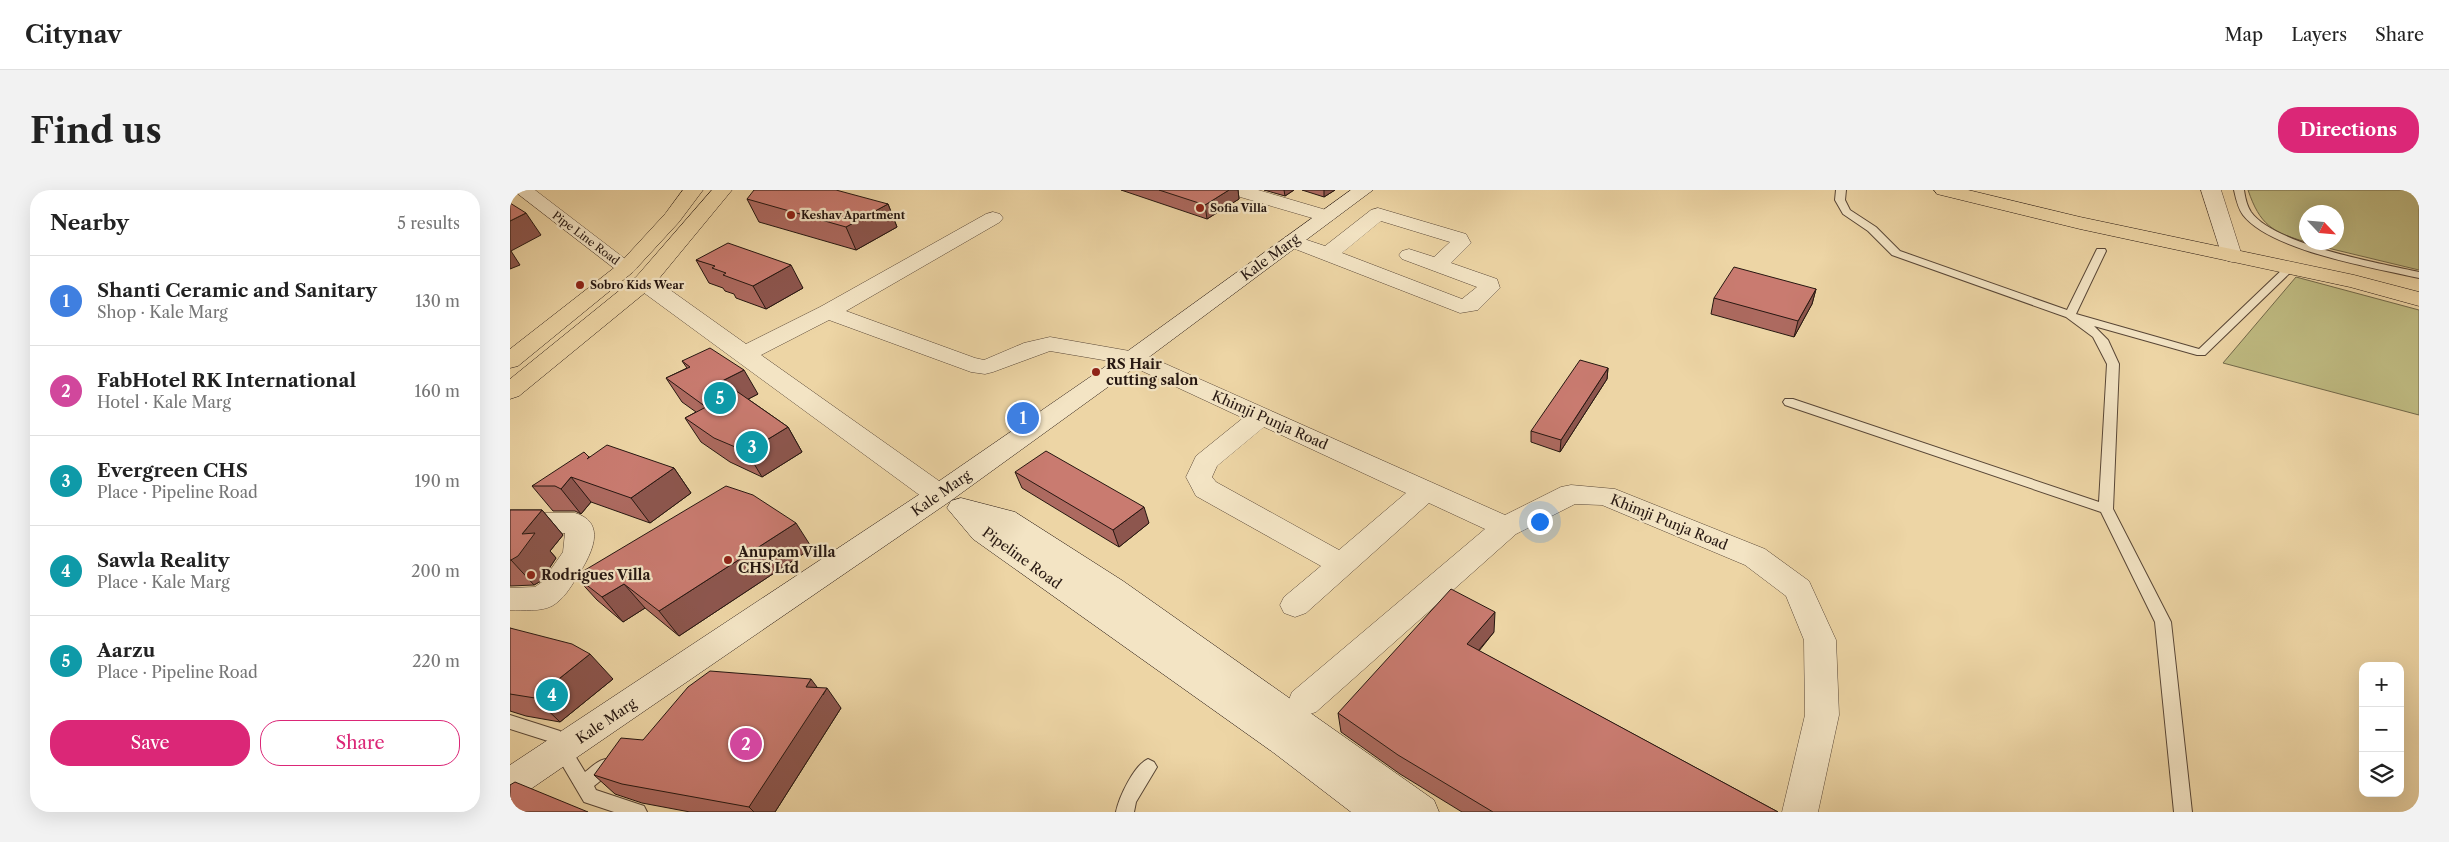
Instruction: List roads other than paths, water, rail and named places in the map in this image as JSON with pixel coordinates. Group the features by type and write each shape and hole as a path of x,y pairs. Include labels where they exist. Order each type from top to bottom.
{"main road":[{"path":"510,361 626,268 672,218 693,190"},
{"path":"510,391 644,282 722,190"},
{"path":"1944,190 2080,223 2354,281 2419,298"}],"street":[{"name":"Pipe Line Road","path":"523,190 626,268"},
{"path":"1237,190 1331,213 1369,220"},
{"name":"Kale Marg","path":"510,784 562,751 939,496 1133,358 1363,190"},
{"path":"2211,190 2232,256"},
{"path":"1328,255 1375,215 1382,215 1459,238 1461,243 1437,265"},
{"path":"745,354 828,312 993,218"},
{"path":"1292,242 1460,306 1470,305 1489,288 1489,284 1409,255"},
{"name":"Pipeline Road","path":"644,282 939,496 966,511 983,532 1038,555 1379,812"},
{"name":"Khimji Punja Road","path":"828,312 971,365 985,367 1008,360 1032,348 1050,344 1133,358 1506,528 1571,494 1604,496 1755,557 1798,589 1820,640 1822,715 1800,812"},
{"path":"1262,416 1205,462 1199,477 1206,489 1340,564"},
{"path":"1295,605 1426,491"},
{"path":"510,523 575,523 579,527 579,546 558,584 549,594 533,599 510,599"},
{"path":"1304,702 1506,528"},
{"path":"1038,555 1112,589 1421,812"}],"lane":[{"path":"1841,190 1840,200 1846,212 1872,229 1896,253 2070,315 2201,353 2290,268"},
{"path":"2239,190 2246,213 2260,226 2280,237 2299,245 2419,275"},
{"path":"2070,315 2100,251"},
{"path":"2070,315 2095,331 2106,342 2113,364 2106,509 2163,622 2183,812"},
{"path":"1788,402 2106,509"},
{"path":"510,722 554,736 590,796 638,812"},
{"path":"583,784 621,756"},
{"path":"1125,812 1127,800 1148,767"}],"place":[{"name":"Sofia Villa","path":"1200,208"},
{"name":"Keshav Apartment","path":"791,215"},
{"name":"Sobro Kids Wear","path":"580,285"},
{"name":"RS Hair cutting salon","path":"1096,372"},
{"name":"Aarzu","path":"720,398"},
{"name":"Shanti Ceramic and Sanitary","path":"1023,418"},
{"name":"Evergreen CHS","path":"752,447"},
{"name":"Anupam Villa CHS Ltd","path":"728,560"},
{"name":"Rodrigues Villa","path":"531,575"},
{"name":"Sawla Reality","path":"552,695"},
{"name":"FabHotel RK International","path":"746,744"}]}
